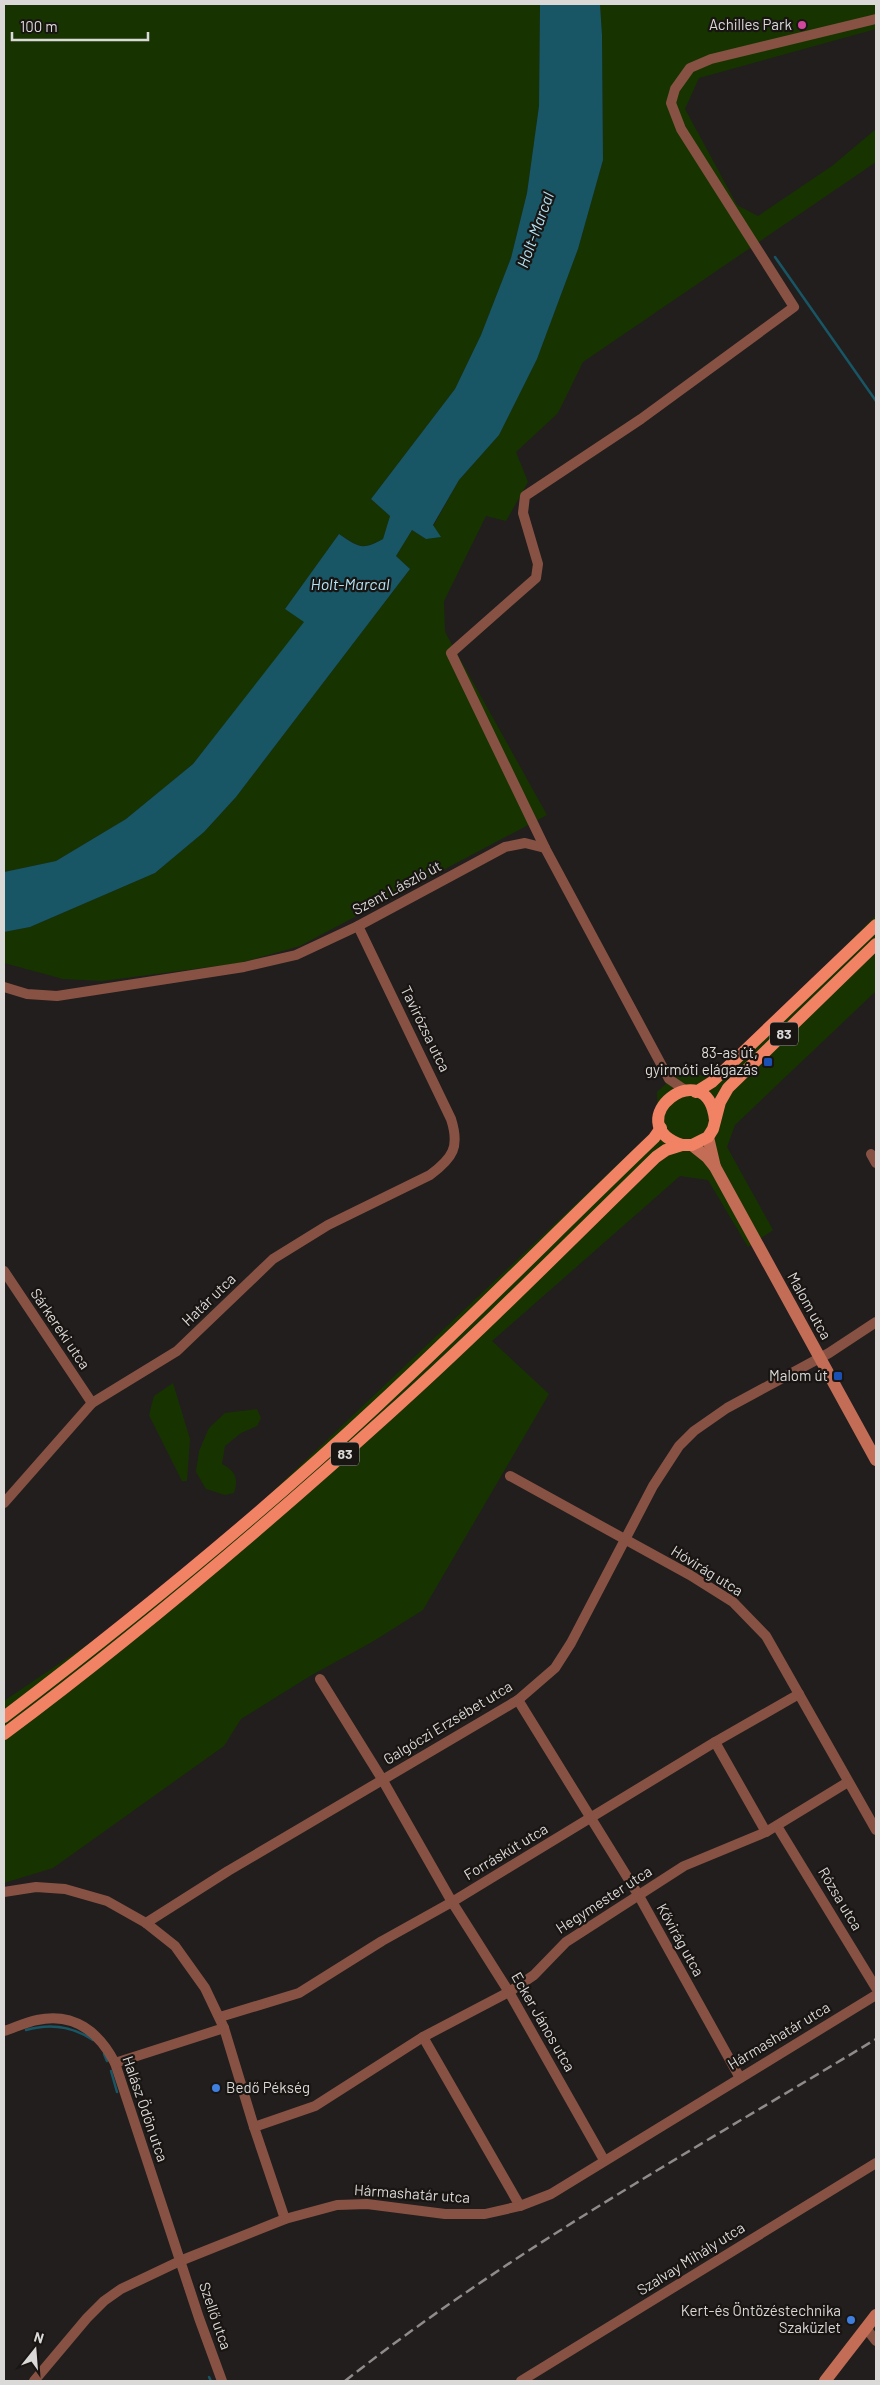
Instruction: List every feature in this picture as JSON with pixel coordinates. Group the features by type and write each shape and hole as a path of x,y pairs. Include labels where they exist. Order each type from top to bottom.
{"main road":[{"name":"83","path":"664,1102 677,1092 691,1091 712,1082 876,925"},
{"name":"83","path":"4,1734 68,1686 224,1560 393,1411 656,1157 666,1150 708,1137 720,1102 728,1088 876,944"},
{"path":"691,1091 710,1102 715,1120"},
{"path":"664,1102 659,1119 661,1128 666,1136 687,1145 707,1158 715,1167"},
{"name":"83","path":"4,1717 65,1671 214,1551 317,1461 486,1303 654,1138 661,1128"},
{"path":"708,1137 715,1167"},
{"name":"Malom utca","path":"715,1167 876,1460"},
{"path":"825,2381 876,2315"}],"street":[{"path":"691,1091 669,1079 545,848 451,653 536,578 538,564 523,513 525,496 641,419 794,307 681,129 671,103 675,89 690,68 711,59 876,19"},
{"name":"Szent László út","path":"4,987 27,994 57,996 244,967 296,955 358,926 505,847 525,842 545,848"},
{"name":"Tavirózsa utca","path":"358,926 451,1119 455,1130 455,1147"},
{"path":"664,1102 669,1079"},
{"name":"Határ utca","path":"4,1503 92,1403 177,1351 274,1259 328,1225 430,1175 444,1165 455,1147"},
{"name":"Sárkereki utca","path":"4,1272 92,1403"},
{"name":"Galgóczi Erzsébet utca","path":"146,1923 382,1779 518,1700 555,1668 571,1643 653,1486 679,1446 694,1431 727,1408 829,1353 876,1322"},
{"name":"Hóvirág utca","path":"510,1476 625,1541 690,1575 733,1602 766,1636 876,1830"},
{"name":"Ecker János utca","path":"320,1679 382,1779 452,1902 509,1992 604,2160"},
{"name":"Forráskút utca","path":"220,2017 299,1993 382,1941 452,1902 590,1819 714,1742 799,1694"},
{"name":"Kővirág utca","path":"518,1700 639,1896 740,2078"},
{"path":"714,1742 766,1832"},
{"name":"Hegymester utca","path":"254,2127 315,2106 423,2037 509,1992 534,1975 566,1942 684,1866 766,1832 848,1782"},
{"name":"Rózsa utca","path":"777,1826 876,1988"},
{"path":"4,1892 36,1888 65,1889 107,1901 146,1923 176,1946 205,1988 220,2017 285,2219"},
{"name":"Hármashatár utca","path":"34,2381 104,2301 121,2289 180,2261 285,2219 337,2205 366,2204 445,2214 485,2214 520,2206 551,2194 876,1995"},
{"name":"Halász Ödön utca","path":"4,2031 37,2020 60,2019 79,2024 106,2044 115,2063 180,2261"},
{"path":"115,2063 224,2028"},
{"path":"423,2037 520,2206"},
{"name":"Szalvay Mihály utca","path":"521,2381 876,2163"},
{"name":"Szellő utca","path":"180,2261 222,2381"},
{"path":"866,2328 876,2341"}],"green space":[{"path":"4,4 540,4 539,106 527,193 511,258 481,335 455,389 371,499 390,516 383,539 369,545 360,546 339,534 285,609 305,622 193,764 126,819 56,861 4,872"},
{"path":"600,4 876,4 876,29 699,78 685,109 737,205 758,216 832,166 876,129 876,162 583,362 558,413 516,452 528,482 506,521 486,516 444,601 445,632 547,815 300,946 240,963 102,981 63,979 4,963 4,932 30,927 155,873 204,832 236,797 410,569 396,556 412,530 426,539 459,480 499,435 537,359 578,249 603,160"},
{"path":"876,915 876,991 735,1125 727,1147 773,1230 748,1247 708,1180 680,1176 492,1341 549,1394 423,1610 241,1719 224,1746 53,1868 4,1883 4,1701 100,1636 212,1549 658,1126 657,1092 680,1071 716,1078"},
{"path":"173,1383 190,1439 187,1481 182,1481 149,1415 154,1396"},
{"path":"257,1409 261,1418 257,1426 241,1433 225,1446 222,1464 235,1475 234,1493 225,1495 206,1489 196,1472 199,1451 209,1428 225,1413"}],"water":[{"name":"Holt-Marcal","path":"540,4 600,4 603,160 578,249 537,359 499,435 459,480 433,525 441,537 426,539 412,530 396,556 410,569 236,797 204,832 155,873 30,927 4,932 4,872 56,861 126,819 193,764 304,622 285,609 339,534 360,546 370,545 383,539 390,516 371,499 455,389 481,335 511,258 527,193 539,106"}],"waterway":[{"path":"775,257 876,401"},
{"path":"26,2030 52,2026 61,2027 85,2035 93,2040"},
{"path":"104,2054 107,2061"},
{"path":"111,2071 117,2092"},
{"path":"209,2377 211,2381"}],"railway":[{"path":"345,2381 408,2333 538,2244 876,2039"}],"place":[{"name":"Achilles Park","path":"802,25"},
{"name":"83-as út, gyirmóti elágazás","path":"768,1062"},
{"name":"Malom út","path":"838,1376"},
{"name":"Bedő Pékség","path":"216,2088"},
{"name":"Kert-és Öntözéstechnika Szaküzlet","path":"851,2320"}]}
